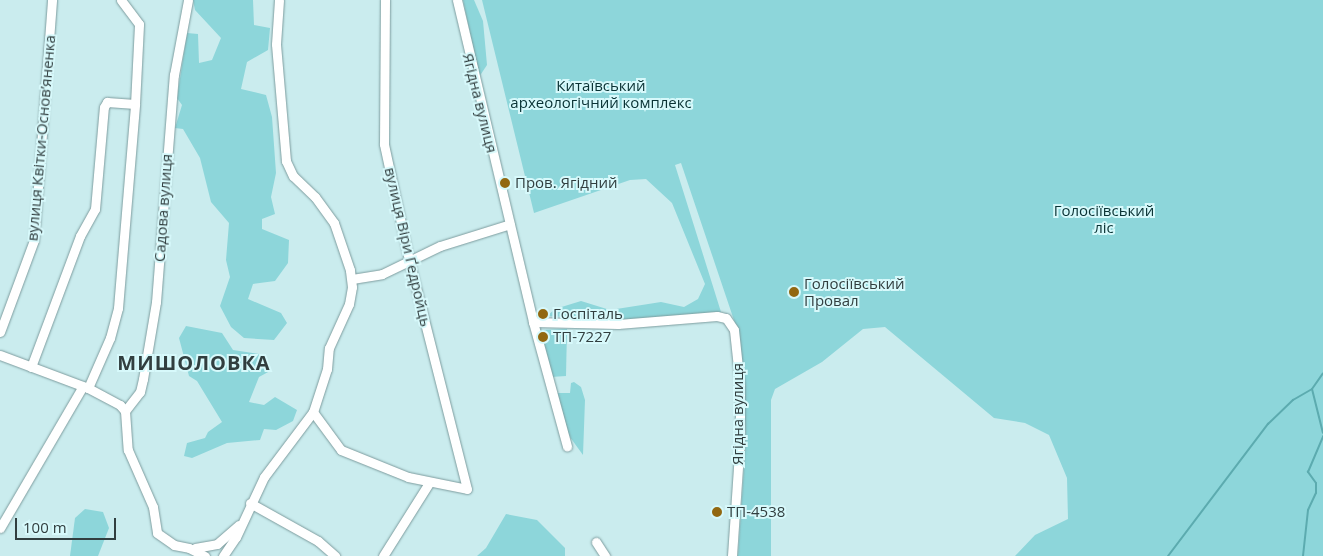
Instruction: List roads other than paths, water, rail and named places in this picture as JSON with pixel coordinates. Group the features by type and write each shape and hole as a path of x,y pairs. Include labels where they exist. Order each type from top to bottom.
{"street":[{"name":"вулиця Квітки-Основ’яненка","path":"0,332 34,240 52,0"},
{"path":"0,528 86,387 110,338 118,308 135,104 139,24 121,0"},
{"name":"Садова вулиця","path":"125,411 140,392 156,302 174,75 188,0"},
{"path":"223,556 264,477 313,412 327,369 329,348 349,304 352,279 334,223 316,197 293,176 286,161 281,136 276,44 279,0"},
{"name":"вулиця Віри Ґедройць","path":"385,0 382,122 409,260 467,489 429,483"},
{"name":"Ягідна вулиця","path":"457,0 481,111 533,322 567,446"},
{"path":"31,367 80,236 95,209 104,107 107,102 135,104"},
{"path":"352,279 382,274 440,246 510,224"},
{"name":"Ягідна вулиця","path":"533,322 618,324 717,316 726,318 734,330 740,386 732,556"},
{"path":"0,355 86,387 120,404 125,411 128,450 151,501 157,533 174,545 189,548 205,556"},
{"path":"313,412 341,450 429,483 383,556"},
{"path":"250,503 318,541 335,556"},
{"path":"189,548 217,544 240,524"},
{"path":"596,542 605,556"}],"waterway":[{"path":"1168,556 1268,424 1293,400 1312,389 1323,373"},
{"path":"1312,389 1323,433"},
{"path":"1303,556 1308,510 1316,493 1316,483 1308,472 1323,436"}],"place":[{"name":"Пров. Ягідний","path":"505,183"},
{"name":"Голосіївський Провал","path":"794,292"},
{"name":"Госпіталь","path":"543,314"},
{"name":"ТП-7227","path":"543,337"},
{"name":"ТП-4538","path":"717,512"}],"district":[{"name":"МИШОЛОВКА","path":"194,362"}],"park label":[{"name":"Китаївський археологічний комплекс","path":"601,94"},
{"name":"Голосіївський ліс","path":"1104,218"}]}
